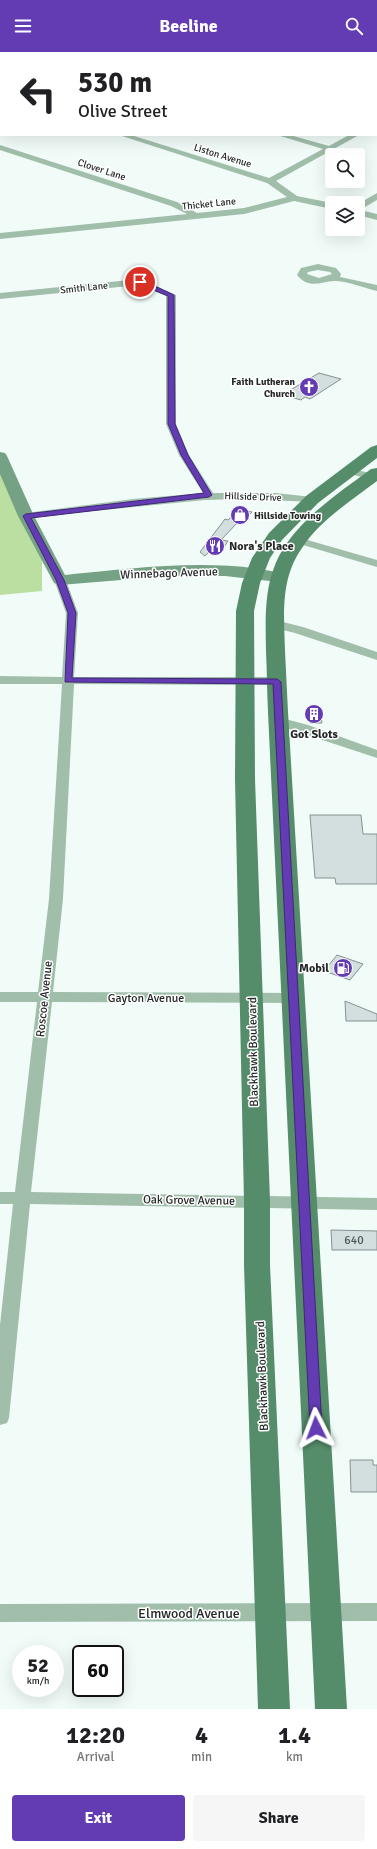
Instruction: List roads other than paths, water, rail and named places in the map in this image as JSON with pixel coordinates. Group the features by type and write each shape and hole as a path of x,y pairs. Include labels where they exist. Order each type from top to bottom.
{"main road":[{"name":"Blackhawk Boulevard","path":"274,1709 258,1294 252,997 245,779 245,611 248,587 253,572 266,548 279,531 312,500 377,450"},
{"path":"331,1709 328,1612 278,722 275,624 276,591 279,577 297,540 338,502 375,476"}],"street":[{"name":"Liston Avenue","path":"126,136 270,181"},
{"path":"284,136 326,148"},
{"path":"332,148 353,136"},
{"name":"Clover Lane","path":"0,147 174,204 196,216"},
{"path":"325,152 270,181 294,198 325,205"},
{"path":"365,204 377,196"},
{"name":"Thicket Lane","path":"0,236 244,211 294,198"},
{"path":"365,214 377,217"},
{"path":"335,278 377,288"},
{"name":"Smith Lane","path":"0,296 140,282 171,295 171,424 184,455 209,495"},
{"path":"0,456 26,516 60,580"},
{"path":"350,471 375,476"},
{"name":"Hillside Drive","path":"26,516 209,495 278,495 312,500"},
{"path":"297,540 377,564"},
{"name":"Winnebago Avenue","path":"60,580 131,574 224,571 253,572 279,577"},
{"name":"Roscoe Avenue","path":"0,1418 22,1198 56,898 72,613 60,580"},
{"path":"275,624 299,630 377,656"},
{"path":"0,680 244,680 277,682"},
{"path":"278,722 303,728 377,754"},
{"name":"Gayton Avenue","path":"0,997 293,998"},
{"name":"Oak Grove Avenue","path":"0,1198 377,1204"},
{"name":"Elmwood Avenue","path":"0,1613 377,1612"}],"place":[{"name":"Faith Lutheran Church","path":"309,387"},
{"name":"Hillside Towing","path":"240,515"},
{"name":"Nora's Place","path":"215,546"},
{"name":"Got Slots","path":"314,714"},
{"name":"Mobil","path":"343,968"}]}
